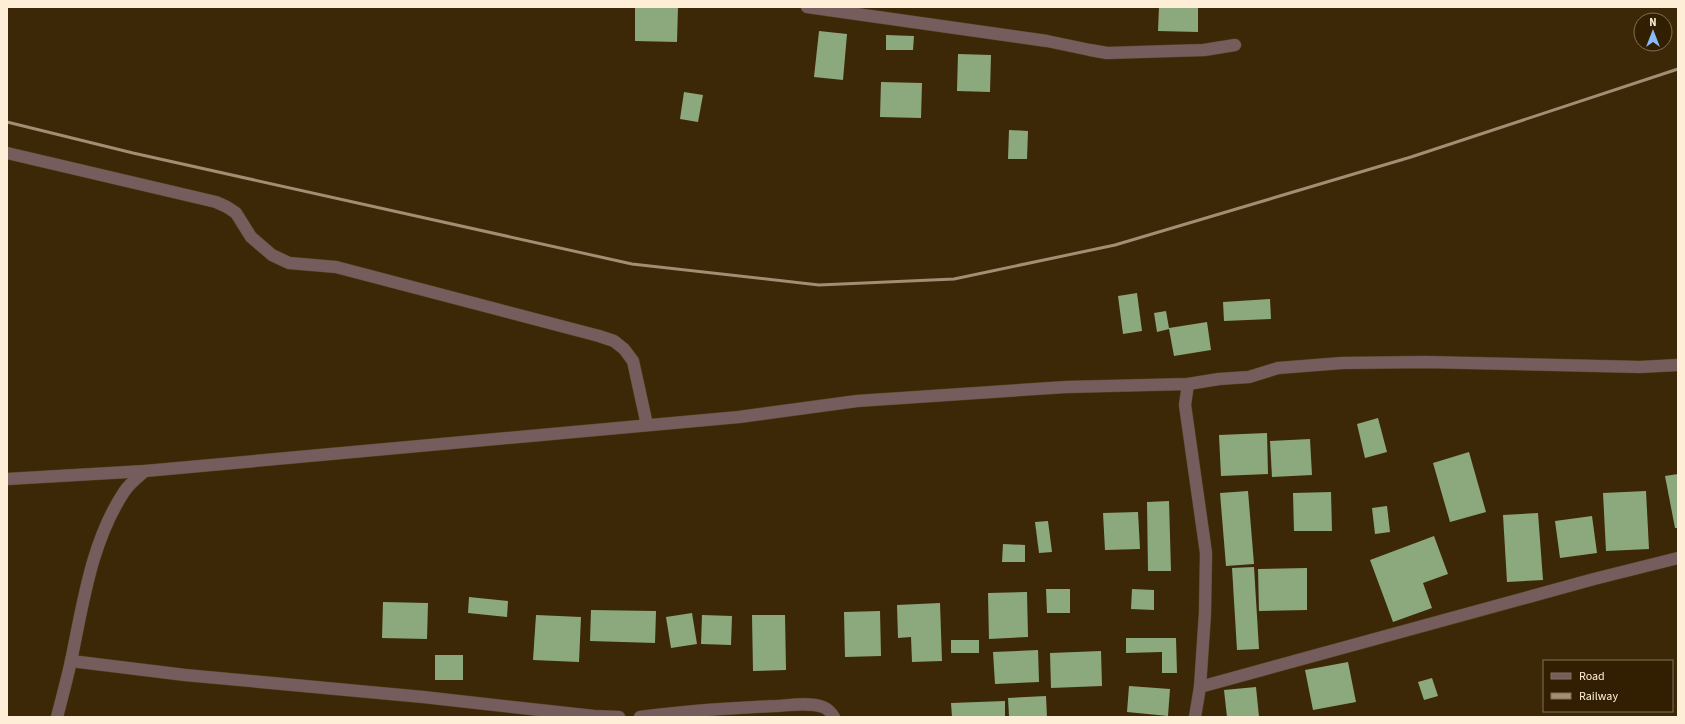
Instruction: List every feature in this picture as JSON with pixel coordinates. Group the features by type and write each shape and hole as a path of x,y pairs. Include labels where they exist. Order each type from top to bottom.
{"street":[{"path":"807,7 1039,39 1107,53 1204,50 1235,45"},
{"path":"7,153 208,200 227,206 236,213 252,237 272,255 288,263 336,266 614,341 624,349 633,361 647,425"},
{"path":"7,479 145,471 739,417 857,401 1066,387 1188,384 1219,379 1249,377 1278,368 1342,363 1425,362 1640,367 1678,365"},
{"path":"1188,384 1185,405 1206,553 1205,613 1200,687 1195,717"},
{"path":"57,717 71,661 84,594 98,549 109,520 124,491 145,471"},
{"path":"1200,687 1594,579 1678,558"},
{"path":"71,661 184,675 423,697 594,716 619,717"},
{"path":"640,717 680,711 789,705 823,707 831,712 834,717"}],"building":[{"path":"635,7 678,7 677,42 635,41"},
{"path":"1159,7 1198,7 1198,32 1158,31"},
{"path":"819,31 847,34 843,80 814,77"},
{"path":"886,35 914,36 913,50 886,50"},
{"path":"958,54 991,55 990,92 957,91"},
{"path":"881,82 922,83 921,118 880,117"},
{"path":"684,92 703,95 698,122 680,119"},
{"path":"1009,130 1028,131 1027,159 1008,159"},
{"path":"1137,293 1142,331 1123,334 1118,296"},
{"path":"1270,299 1271,319 1224,321 1223,302"},
{"path":"1166,311 1169,328 1207,322 1211,350 1174,356 1169,329 1157,332 1154,313"},
{"path":"1378,418 1387,452 1365,458 1357,424"},
{"path":"1267,433 1268,474 1221,476 1219,435"},
{"path":"1310,439 1312,475 1272,477 1270,441"},
{"path":"1469,452 1486,512 1450,522 1433,463"},
{"path":"1678,474 1678,528 1675,528 1665,476"},
{"path":"1248,491 1254,564 1226,566 1220,493"},
{"path":"1646,491 1649,549 1606,551 1603,493"},
{"path":"1331,492 1332,531 1294,531 1293,493"},
{"path":"1169,501 1171,571 1148,571 1147,502"},
{"path":"1387,506 1390,532 1375,534 1372,508"},
{"path":"1138,512 1140,549 1105,550 1103,513"},
{"path":"1538,513 1543,580 1507,582 1503,515"},
{"path":"1592,516 1597,553 1560,558 1555,521"},
{"path":"1048,521 1052,552 1039,553 1035,522"},
{"path":"1434,536 1448,574 1423,583 1432,608 1393,622 1370,560"},
{"path":"1003,544 1025,545 1025,562 1002,562"},
{"path":"1254,567 1259,649 1237,650 1232,568"},
{"path":"1307,568 1307,610 1259,611 1258,569"},
{"path":"1046,589 1070,589 1070,613 1047,613"},
{"path":"1132,589 1154,590 1154,610 1131,609"},
{"path":"1027,592 1028,637 989,639 988,593"},
{"path":"469,597 508,601 507,617 468,613"},
{"path":"383,602 428,603 427,639 382,638"},
{"path":"940,603 942,661 912,662 911,637 898,638 897,605"},
{"path":"591,610 656,611 655,643 590,641"},
{"path":"880,611 881,656 845,657 844,612"},
{"path":"692,613 697,644 671,648 666,617"},
{"path":"536,615 581,617 579,662 533,660"},
{"path":"702,615 732,616 731,645 701,644"},
{"path":"752,615 785,615 786,670 753,671"},
{"path":"1126,638 1176,638 1177,673 1162,673 1162,652 1126,653"},
{"path":"951,640 979,640 979,653 951,653"},
{"path":"1038,650 1039,682 995,684 993,652"},
{"path":"1101,651 1102,686 1051,688 1050,653"},
{"path":"435,655 463,655 463,680 435,680"},
{"path":"1348,662 1356,702 1313,710 1305,670"},
{"path":"1432,678 1438,696 1424,700 1418,682"},
{"path":"1129,686 1170,689 1168,716 1127,712"},
{"path":"1256,687 1259,717 1227,717 1224,690"},
{"path":"1046,696 1047,717 1009,716 1008,698"},
{"path":"1005,701 1005,717 952,717 951,703"}],"railway":[{"path":"7,122 133,153 632,264 819,285 954,279 1115,245 1411,157 1678,69"}]}
